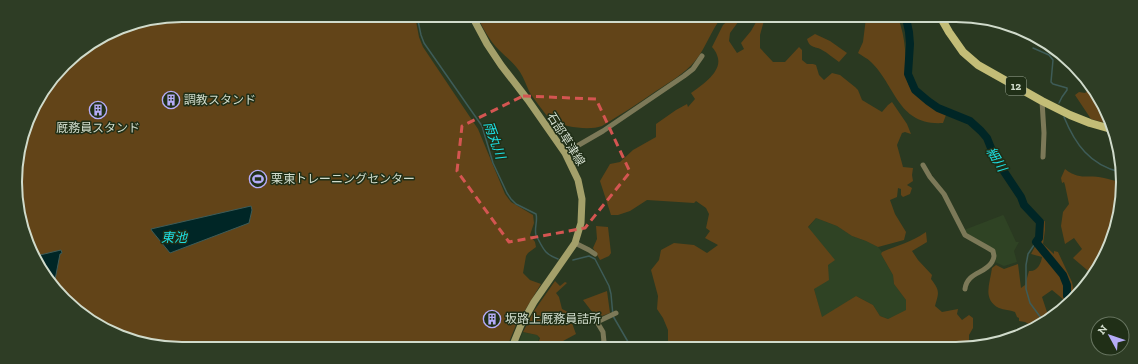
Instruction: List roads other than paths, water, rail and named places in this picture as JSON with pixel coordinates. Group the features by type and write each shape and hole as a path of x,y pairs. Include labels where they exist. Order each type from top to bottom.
{"main road":[{"name":"石部草津線","path":"475,22 487,44 501,65 528,100 565,153 578,180 582,199 581,223 575,243 534,302 514,342"},
{"name":"12","path":"943,22 963,52 978,65 1042,101 1090,123 1107,128"}],"street":[{"path":"565,153 603,131 672,85 693,69 702,56"},
{"path":"1042,101 1044,133 1043,157"},
{"path":"923,165 930,177 944,194 964,235 993,251 994,256 992,263 969,278 965,288"},
{"path":"575,243 595,254"},
{"path":"605,342 603,332 597,322 613,314"}],"water":[{"name":"東池","path":"251,206 252,210 249,223 170,253 151,229"},
{"path":"61,250 62,253 60,254 55,279 43,262 40,255"}],"waterway":[{"name":"雨丸川","path":"418,22 424,43 482,126 493,163 507,193 516,204 536,214 536,235 547,253 558,259"},
{"name":"細川","path":"907,22 910,44 908,74 915,90 938,108 970,121 987,138 995,158 1021,197 1024,205 1040,222 1039,238 1036,242 1063,275 1067,285 1067,296"},
{"path":"1033,48 1049,55 1053,60 1051,82 1067,88 1059,103"},
{"path":"1064,117 1073,136 1085,152 1100,164 1116,171"},
{"name":"細川","path":"1036,242 1028,254 1026,265 1026,289 1030,303 1041,318"},
{"name":"雨丸川","path":"573,260 589,256 595,259 609,286 613,316 628,342"}],"place":[{"name":"調教スタンド","path":"171,100"},
{"name":"厩務員スタンド","path":"98,110"},
{"name":"栗東トレーニングセンター","path":"258,179"},
{"name":"坂路上厩務員詰所","path":"492,319"}]}
